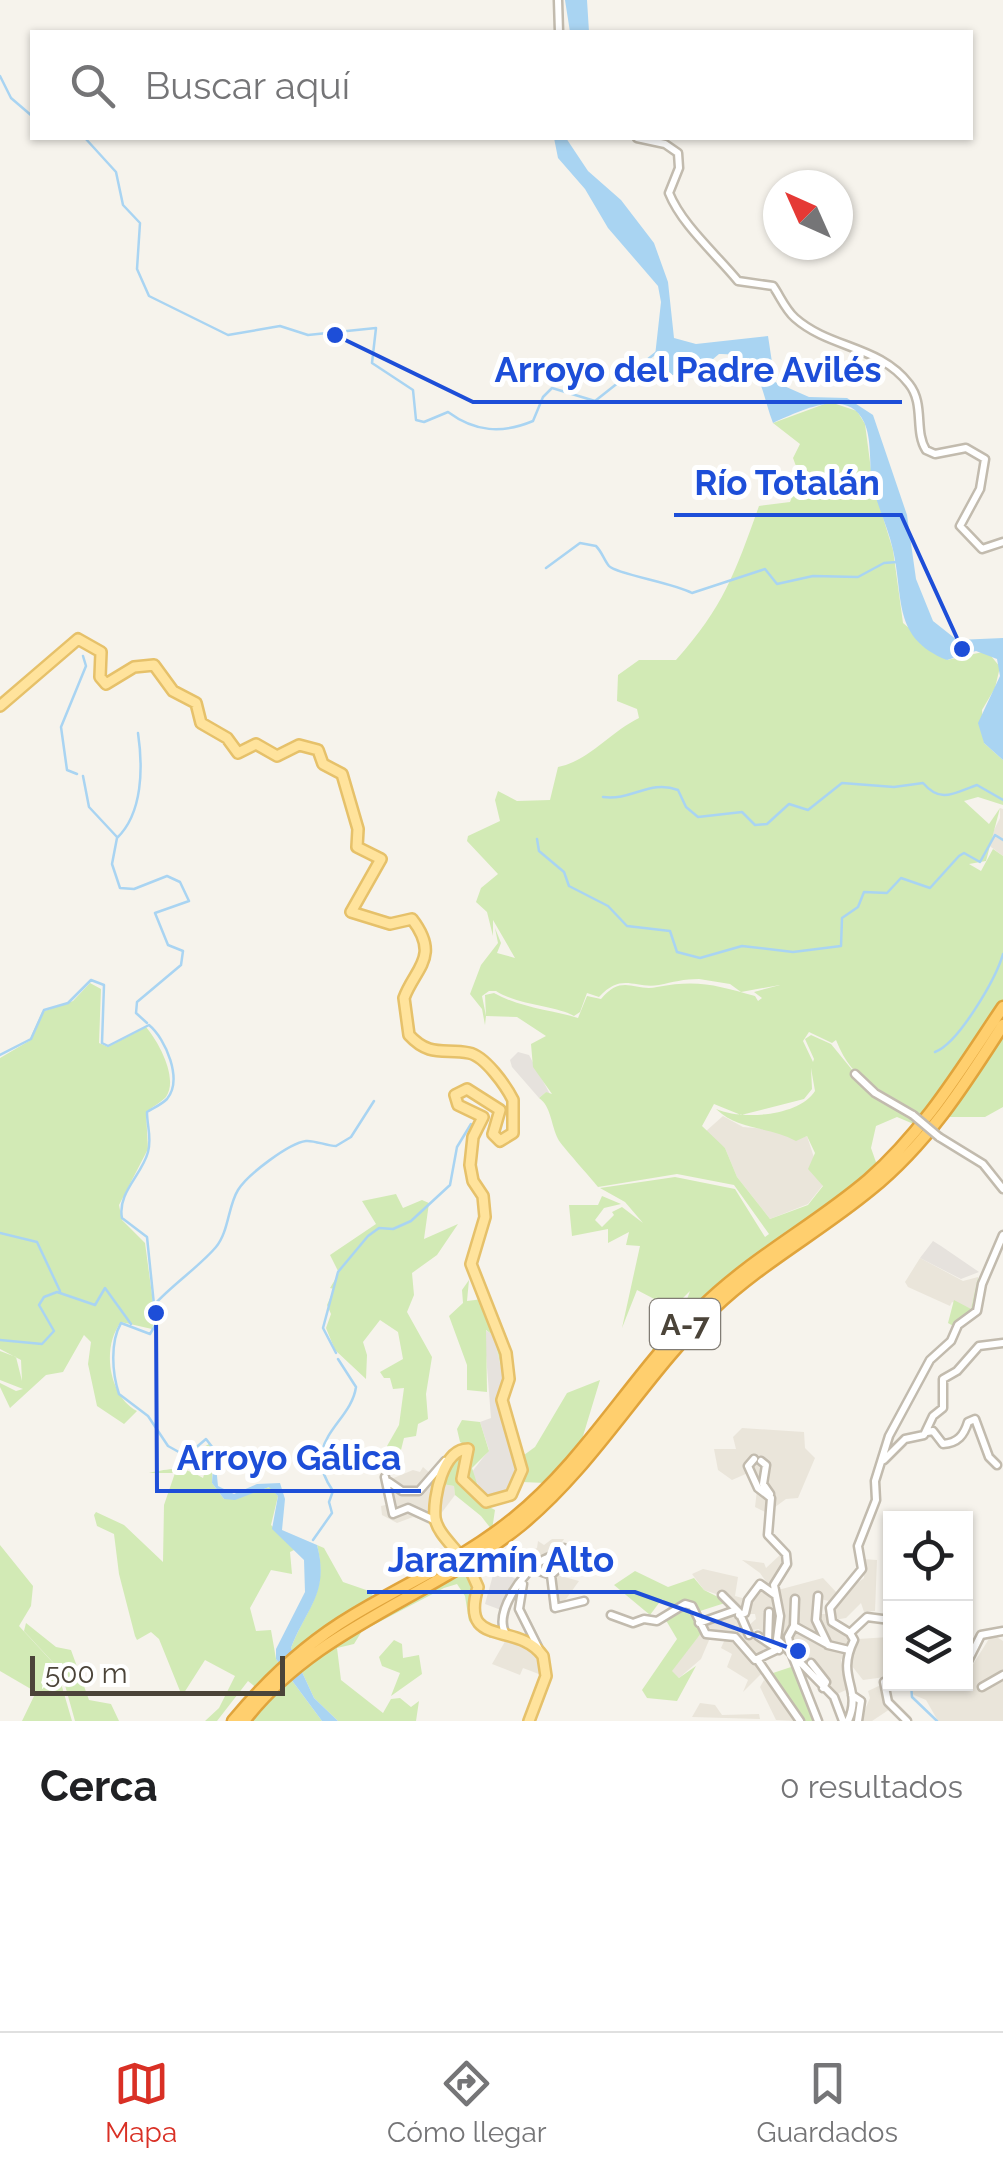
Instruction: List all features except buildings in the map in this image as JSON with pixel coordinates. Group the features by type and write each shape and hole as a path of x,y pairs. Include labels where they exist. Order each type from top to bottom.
{"highway":[{"name":"A-7","path":"233,1721 304,1648 474,1547 553,1482 661,1349 702,1306 776,1244 866,1181 902,1148 946,1095 1003,1007"},
{"name":"A-7","path":"356,1618 480,1555 561,1488 654,1372 713,1309 784,1250 871,1190 910,1154 956,1097 1003,1025"},
{"name":"A-7","path":"244,1721 263,1692"}],"main road":[{"path":"0,706 78,639 101,652 100,676 106,684 142,664 154,664 173,691 193,700 204,725 227,738 238,753 256,744 277,756 303,745 318,750 322,764 342,774 358,828 358,848 381,859 351,912 390,924 412,920 423,949 424,967 404,998 409,1035 440,1054 465,1052 479,1058 514,1100 513,1133 500,1141 493,1134 499,1118 495,1106 462,1088 454,1098 483,1117 473,1136 470,1165 473,1182 483,1196 486,1217 471,1264 506,1353 509,1379 502,1400 521,1460 520,1480 507,1498 486,1502 462,1479 468,1449 459,1449 449,1461 439,1484 436,1521 458,1553"},
{"path":"469,1567 478,1587 471,1613 491,1632 506,1634 541,1654 546,1676 529,1721"}],"street":[{"path":"558,0 559,30"},
{"path":"646,140 665,144 678,153 680,160 668,194 672,203 683,223 698,231 738,281 772,286 798,321 837,344 871,352 903,376 915,393 926,450 935,454 966,448 985,459 980,489 960,526 982,550 1003,542"},
{"path":"855,1074 875,1094 913,1115 983,1164 1003,1189"},
{"path":"845,1721 855,1707 844,1662 854,1640 832,1622 831,1602 862,1569 858,1546 876,1500 875,1481 890,1436 930,1360 951,1341 958,1325 977,1312 982,1284 1001,1248 1003,1235"},
{"path":"883,1460 905,1439 919,1439 926,1432 933,1416 943,1408 943,1379 957,1371 979,1346 1003,1343"},
{"path":"926,1432 933,1431 943,1444 952,1443 975,1419 989,1456 997,1465"},
{"path":"770,1498 758,1488 748,1466 758,1460 766,1465 763,1484 770,1498 768,1536 782,1548 787,1564 774,1594"},
{"path":"436,1521 408,1508 393,1514 385,1477 402,1491 414,1492 449,1461"},
{"path":"506,1634 500,1625 502,1610 534,1569 564,1548"},
{"path":"551,1575 570,1559"},
{"path":"534,1569 551,1575"},
{"path":"551,1575 555,1608 584,1602"},
{"path":"523,1580 519,1608 541,1654"},
{"path":"700,1623 738,1612 760,1584 780,1604 777,1639 841,1709 845,1721"},
{"path":"722,1595 754,1636 776,1650 792,1652"},
{"path":"818,1596 816,1620 828,1645"},
{"path":"795,1599 794,1626 788,1637 818,1721"},
{"path":"611,1615 633,1623 644,1619 658,1621 685,1604 692,1606 711,1636 735,1638 759,1662 800,1721"},
{"path":"768,1642 769,1612"},
{"path":"850,1633 867,1616 883,1619"},
{"path":"794,1626 828,1645 849,1650"},
{"path":"973,1652 982,1635 1000,1632"},
{"path":"759,1662 776,1650"},
{"path":"811,1663 826,1682 823,1688"},
{"path":"982,1687 1003,1675"},
{"path":"886,1691 888,1702 907,1721"},
{"path":"851,1694 861,1701 858,1721"}],"shaded area":[{"path":"1000,808 1003,856 987,844 1000,818"},
{"path":"518,1052 529,1055 551,1096 546,1092 539,1098 512,1067 510,1060"},
{"path":"723,1116 743,1127 777,1130 796,1140 807,1136 823,1185 808,1204 770,1219 737,1177 725,1148 705,1132"},
{"path":"933,1241 979,1272 961,1279 920,1258"},
{"path":"920,1258 963,1281 978,1277 971,1310 952,1302 950,1306 908,1287 905,1282"},
{"path":"484,1329 494,1336 504,1381 495,1399 518,1470 508,1492 486,1498 471,1473 489,1450 480,1422 491,1418"},
{"path":"742,1428 804,1432 805,1448 815,1458 798,1498 786,1499 767,1513 755,1507 757,1490 748,1473 732,1480 718,1470 714,1449 736,1449 733,1437"},
{"path":"423,1467 442,1484 454,1486 455,1495 434,1523 413,1517 397,1523 382,1515 381,1506 390,1504 384,1482 413,1470 420,1472"},
{"path":"552,1539 564,1539 559,1547 560,1565 550,1572 529,1565 523,1574 509,1567 508,1563 537,1548 538,1541 544,1545"},
{"path":"781,1554 783,1568 772,1590 760,1573 742,1560 764,1563 766,1568"},
{"path":"863,1559 877,1560 875,1611 864,1612 861,1603 846,1618 834,1620 834,1600 864,1578"},
{"path":"703,1569 738,1577 735,1596 746,1599 743,1613 734,1600 704,1590 692,1574"},
{"path":"502,1572 520,1581 501,1610 485,1604 493,1575"},
{"path":"557,1575 579,1581 561,1606 556,1604"},
{"path":"823,1578 837,1593 829,1601 820,1599 820,1614 828,1614 835,1629 852,1641 841,1660 848,1689 835,1695 803,1660 808,1648 779,1634 785,1613 778,1590"},
{"path":"761,1586 778,1608 762,1613 770,1613 766,1640 759,1629 747,1631 749,1636 766,1643 770,1652 756,1658 738,1639 736,1623 734,1633 706,1629 703,1622 737,1612 747,1627 756,1619 755,1614 746,1614"},
{"path":"702,1632 710,1638 701,1659 679,1678 671,1671"},
{"path":"992,1634 1003,1641 1003,1721 938,1721 926,1700 911,1691 973,1691 973,1664"},
{"path":"883,1637 883,1677 863,1680 848,1661 858,1639"},
{"path":"507,1638 538,1652 544,1676 523,1668 520,1675 492,1664"},
{"path":"725,1639 734,1640 763,1672 743,1692 748,1680 727,1667 732,1654 721,1648"},
{"path":"764,1680 775,1689 796,1721 776,1720 760,1687"},
{"path":"883,1684 890,1709 872,1721 860,1721 870,1698 868,1691"},
{"path":"700,1703 715,1705 722,1715 759,1714 760,1719 692,1717"}],"green space":[{"path":"830,402 857,411 865,424 873,485 893,550 903,623 947,660 987,651 1000,667 995,688 982,710 984,743 1003,760 1003,805 978,797 964,801 989,824 1000,808 986,861 969,864 981,871 993,849 1003,856 1003,1000 916,1125 897,1117 876,1126 871,1148 877,1165 679,1321 690,1291 682,1299 675,1326 652,1351 654,1337 666,1317 660,1302 637,1290 622,1328 640,1246 626,1245 629,1232 608,1243 608,1229 572,1236 569,1205 598,1205 602,1196 621,1204 604,1208 595,1220 602,1227 614,1215 612,1212 622,1207 643,1223 625,1202 600,1188 675,1177 735,1189 765,1237 769,1234 734,1185 677,1174 598,1187 560,1142 539,1098 546,1092 552,1094 533,1067 531,1044 546,1036 517,1017 486,1016 485,1025 482,1009 470,994 481,965 498,943 495,928 501,943 497,953 515,958 493,920 493,936 487,912 476,902 481,888 498,874 467,841 468,836 500,821 495,800 498,791 517,801 550,800 558,767 590,753 639,718 637,709 617,701 618,675 639,660 676,660 706,623 726,588 759,506 790,502 800,477 793,458 800,444 773,423","holes":["699,979 730,984 741,992 780,985 754,992 762,998 758,1001 755,996 708,985 649,988 622,985 601,999 587,996 578,1018 494,993 485,995 486,1016 482,996 496,991 574,1016 580,1012 587,993 599,997 622,983 650,986","809,1032 832,1043 836,1040 860,1076 914,1113 871,1093 831,1044 811,1035 805,1039 813,1062 803,1041","811,1068 815,1091 807,1100 783,1111 743,1115 804,1099 812,1089","714,1104 739,1114 716,1109 734,1121 796,1141 807,1136 815,1153 808,1169 823,1186 808,1205 770,1219 737,1177 725,1148 702,1126"]},
{"path":"90,983 101,989 99,1043 108,1047 146,1027 169,1070 166,1097 146,1112 148,1149 119,1205 122,1220 145,1243 155,1317 152,1329 121,1322 111,1345 114,1383 127,1404 137,1411 124,1424 97,1406 88,1364 91,1342 84,1335 63,1372 46,1375 10,1408 0,1383 16,1391 23,1389 0,1380 0,1351 13,1356 0,1349 0,1058 29,1041 42,1012 73,1001"},
{"path":"1003,1033 1003,1107 985,1117 948,1117"},
{"path":"396,1194 403,1208 422,1200 429,1203 424,1239 458,1224 437,1255 412,1273 414,1295 407,1312 432,1357 426,1394 428,1419 418,1424 416,1436 404,1438 400,1454 388,1456 387,1446 399,1425 404,1388 393,1389 390,1378 384,1378 380,1372 403,1359 398,1332 380,1320 363,1342 366,1379 335,1350 326,1328 331,1314 327,1305 334,1289 330,1288 339,1273 330,1255 376,1224 362,1201"},
{"path":"978,1277 977,1308 955,1327 948,1323 954,1300 971,1309"},
{"path":"469,1280 467,1301 483,1299 502,1348 507,1380 499,1396 509,1439 495,1399 504,1380 494,1336 486,1330 487,1392 467,1390 467,1365 449,1316 463,1303 462,1290"},
{"path":"600,1380 580,1446 546,1483 522,1482 524,1455 535,1447 567,1393"},
{"path":"462,1420 480,1422 489,1451 472,1468 480,1493 465,1481 472,1449 460,1442 457,1429"},
{"path":"209,1444 212,1447 212,1483 224,1499 270,1487 278,1496 271,1525 296,1549 290,1552 292,1574 271,1570 250,1608 256,1631 271,1630 276,1659 322,1721 250,1721 268,1697 248,1681 217,1721 205,1721 219,1708 235,1676 205,1660 182,1696 159,1639 151,1632 137,1640 135,1636 119,1574 114,1534 97,1526 94,1515 96,1512 124,1525 163,1562 164,1505 175,1473 149,1473 178,1469 203,1478 210,1454 200,1449"},
{"path":"464,1449 461,1482 480,1502 495,1510 492,1530 455,1495 454,1486 442,1484 450,1464"},
{"path":"0,1545 33,1586 31,1606 19,1626 56,1666 72,1721 22,1721 36,1692 0,1671"},
{"path":"317,1545 324,1548 343,1582 372,1592 373,1600 353,1612 360,1624 472,1566 475,1582 470,1616 500,1637 490,1638 469,1621 465,1596 457,1584 444,1588 362,1631 354,1644 337,1648 341,1680 383,1713 391,1699 400,1698 411,1707 419,1701 416,1721 338,1721 314,1698 291,1648 318,1588"},
{"path":"635,1571 668,1587 694,1578 704,1590 728,1602 697,1612 689,1600 673,1608 662,1599 650,1615 614,1585"},
{"path":"686,1606 702,1632 672,1671 679,1678 696,1666 677,1701 647,1698 642,1690 677,1639 664,1617"},
{"path":"26,1623 56,1647 71,1650 89,1700 111,1704 119,1721 75,1721 61,1671 24,1631"},
{"path":"394,1640 402,1644 403,1658 419,1655 422,1674 391,1696 400,1673 382,1666 379,1657"},
{"path":"794,1666 816,1721 800,1721 767,1675"}],"water":[{"path":"565,0 587,0 589,30 570,30"},
{"path":"554,140 567,140 588,171 621,200 654,243 668,282 674,338 696,344 768,336 775,382 809,397 847,398 873,415 907,515 916,579 933,621 957,640 1003,638 1003,760 984,743 978,723 1000,676 997,659 976,651 947,660 929,651 909,628 900,600 891,541 872,483 867,429 856,411 846,405 821,405 773,423 757,376 733,355 719,354 699,371 672,375 655,356 661,302 658,286 608,228 585,189 558,158"},
{"path":"214,1446 218,1486 234,1494 257,1484 280,1483 285,1499 282,1530 317,1545 321,1576 318,1588 291,1648 314,1698 338,1721 322,1721 276,1659 276,1649 305,1592 304,1560 272,1529 278,1496 269,1487 235,1500 224,1499 212,1483"}],"waterway":[{"path":"0,76 11,98 30,114"},
{"path":"87,140 116,172 123,205 140,223 137,269 149,296 228,335 280,326 308,335 376,328 372,363 413,390 416,420 424,422 448,412 468,424 489,429 522,425 533,421 543,397 552,388 595,401 657,352"},
{"path":"546,568 580,543 596,546 614,569 692,593 765,569 777,584 813,576 858,577 884,563 897,562"},
{"path":"77,774 67,770 61,727 86,666 83,656"},
{"path":"138,733 140,775 136,803 126,828 117,838 112,864 120,888 134,889 167,876 180,882 189,901 155,913 168,945 183,951 181,965 137,1002 136,1013 147,1023"},
{"path":"83,776 89,807 117,837"},
{"path":"603,797 668,787 678,790 686,807 698,817 742,812 755,825 767,824 789,804 808,810 842,783 894,787 923,783 942,795 977,785 1003,800"},
{"path":"537,839 539,851 564,872 569,886 608,906 627,926 670,931 677,952 700,958 742,946 793,952 841,946 842,918 858,907 864,892 887,893 901,878 930,888 959,856 964,853 980,862 995,835 1003,840"},
{"path":"935,1052 965,1023 985,993 1003,954"},
{"path":"0,1055 31,1039 44,1010 68,1003 91,980 104,985 102,1043 108,1046 149,1025 161,1040 173,1071 172,1091 165,1101 147,1112 148,1152 121,1209 122,1218 147,1237 156,1324 150,1334 121,1323 114,1348 115,1377 119,1394 148,1416 168,1446 186,1456 206,1439 213,1448"},
{"path":"155,1304 216,1247 235,1196 250,1176 299,1143 336,1146 351,1137 374,1101"},
{"path":"336,1353 323,1328 338,1272 368,1236 379,1228 393,1229 411,1221 450,1185 457,1147 471,1124"},
{"path":"0,1233 37,1242 60,1291"},
{"path":"0,1340 42,1344 54,1331 39,1305 44,1297 57,1292 95,1305 105,1288 131,1324"},
{"path":"313,1540 332,1513 329,1502 333,1491 321,1459 324,1446 356,1387 338,1359"},
{"path":"912,1691 912,1697 937,1721"}],"place":[{"name":"Arroyo del Padre Avilés","path":"335,335"},
{"name":"Río Totalán","path":"962,649"},
{"name":"Arroyo Gálica","path":"156,1313"},
{"name":"Jarazmín Alto","path":"798,1651"}]}
